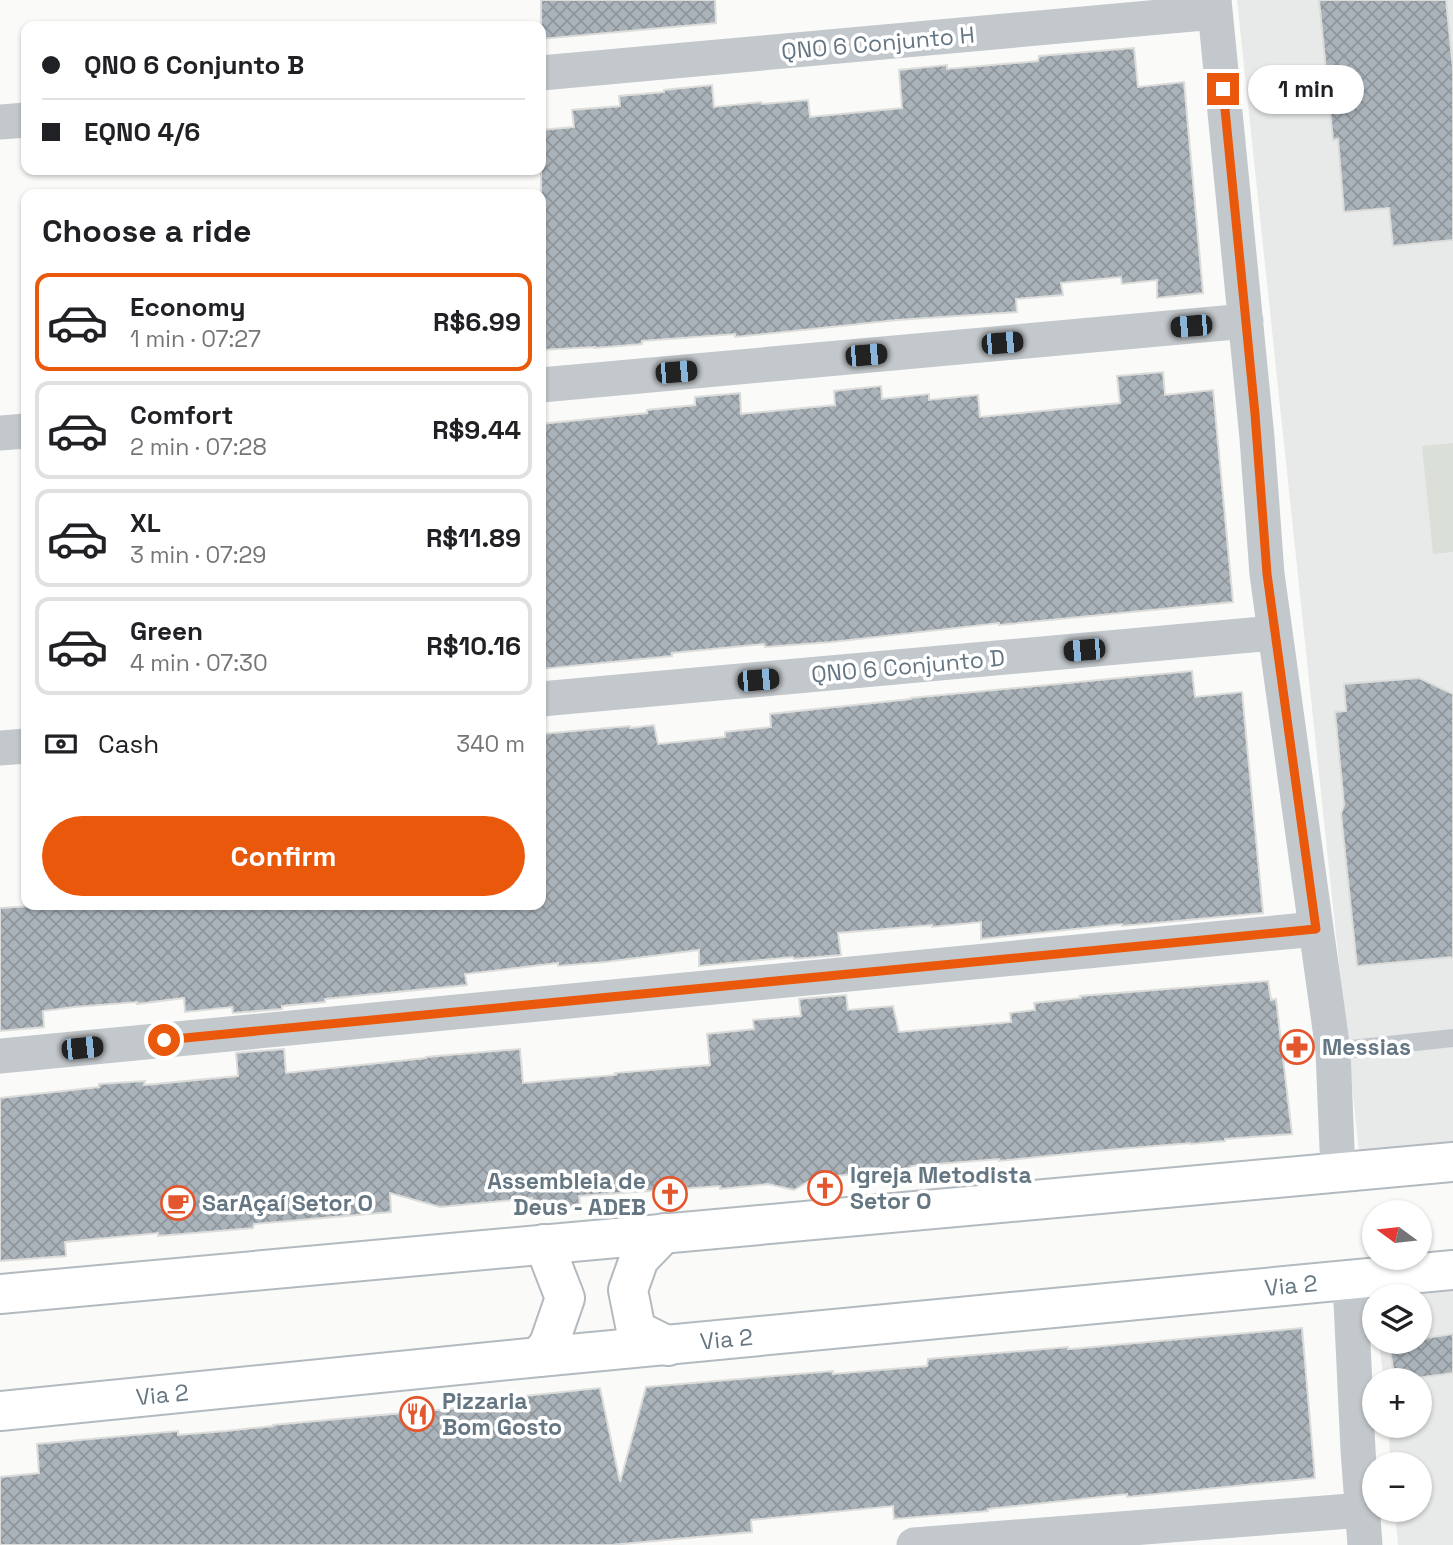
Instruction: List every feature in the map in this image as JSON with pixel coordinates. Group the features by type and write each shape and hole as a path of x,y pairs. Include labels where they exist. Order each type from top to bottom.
{"main road":[{"path":"0,1293 1453,1162"},
{"path":"664,1233 639,1259 628,1290 636,1330 668,1346"},
{"path":"539,1357 549,1344 565,1298 544,1244"},
{"name":"Via 2","path":"0,1411 1453,1270"}],"street":[{"name":"QNO 6 Conjunto H","path":"546,73 1215,6"},
{"path":"1215,6 1246,321 1267,574 1334,1051 1338,1172"},
{"path":"0,122 21,120"},
{"path":"546,384 1246,321"},
{"path":"0,433 21,431"},
{"name":"QNO 6 Conjunto D","path":"546,699 1275,633"},
{"path":"0,748 21,746"},
{"path":"0,1056 1316,929"},
{"path":"1350,1280 1362,1498"},
{"path":"914,1545 1362,1510"},
{"path":"1364,1522 1365,1545"}],"lane":[{"path":"1334,1051 1453,1038"}],"shaded area":[{"path":"1237,0 1453,0 1453,1143 1359,1152"},
{"path":"1453,443 1453,552 1433,554 1422,446"},
{"path":"1453,1291 1453,1545 1398,1545 1396,1522 1432,1522 1432,1452 1390,1452 1389,1438 1432,1438 1432,1368 1382,1368 1381,1354 1432,1354 1432,1293"}],"building":[{"path":"541,0 715,0 716,23 546,39 546,21 541,21"},
{"path":"1319,0 1446,0 1453,69 1453,240 1393,246 1389,208 1344,212 1338,139 1333,140"},
{"path":"1134,48 1138,87 1184,82 1203,293 1157,298 1157,280 1122,284 1121,277 1061,283 1063,295 1016,299 1017,312 897,320 735,337 735,334 642,341 642,344 595,348 546,350 546,189 541,189 541,175 546,175 546,130 574,127 572,110 620,106 619,96 712,85 714,107 808,100 810,117 902,108 899,70 947,65 947,69 1038,61 1039,56"},
{"path":"1163,372 1165,395 1213,390 1233,602 999,623 832,642 765,647 764,644 546,669 546,423 647,413 647,410 695,405 695,397 740,393 741,414 835,405 834,391 881,386 882,399 929,394 929,400 978,395 980,417 1120,403 1117,376"},
{"path":"1192,671 1195,697 1242,692 1263,913 981,939 981,922 838,933 841,955 699,966 699,950 605,962 558,966 558,963 465,974 467,985 325,999 325,1002 282,1006 282,1009 233,1013 232,1007 185,1012 184,998 137,1004 74,1007 43,1011 44,1027 0,1031 0,908 546,910 546,734 654,725 658,744 725,737 725,732 771,727 770,714"},
{"path":"1419,678 1453,694 1453,957 1357,966 1341,814 1344,805 1335,712 1346,711 1344,684"},
{"path":"1268,981 1271,1000 1276,999 1292,1134 999,1161 912,1166 907,1169 814,1178 794,1190 768,1184 579,1196 580,1206 533,1210 532,1198 440,1207 390,1193 391,1212 254,1224 253,1228 65,1242 66,1256 0,1261 0,1098 99,1087 99,1084 145,1081 144,1085 238,1076 236,1053 284,1049 286,1073 520,1049 523,1083 616,1075 615,1073 710,1065 707,1034 754,1029 753,1020 801,1016 799,999 846,995 848,1010 893,1006 899,1032 1011,1022 1010,1013 1035,1010 1034,1003 1081,998 1080,996"},
{"path":"1302,1328 1315,1478 1127,1497 1127,1494 894,1519 893,1506 751,1520 752,1532 611,1545 0,1545 0,1477 39,1473 37,1444 178,1431 178,1435 226,1431 458,1408 456,1400 600,1388 620,1482 646,1387 927,1366 928,1359"},
{"path":"1453,1334 1453,1373 1432,1376 1432,1368 1393,1368 1391,1354 1432,1354 1432,1337"}],"place":[{"name":"Messias","path":"1297,1047"},
{"name":"Igreja Metodista Setor O","path":"825,1188"},
{"name":"Assembleia de Deus - ADEB","path":"670,1194"},
{"name":"SarAçaí Setor O","path":"178,1203"},
{"name":"Pizzaria Bom Gosto","path":"417,1414"}],"route":[{"path":"164,1040 1316,929 1267,574 1255,414 1223,89"}]}
